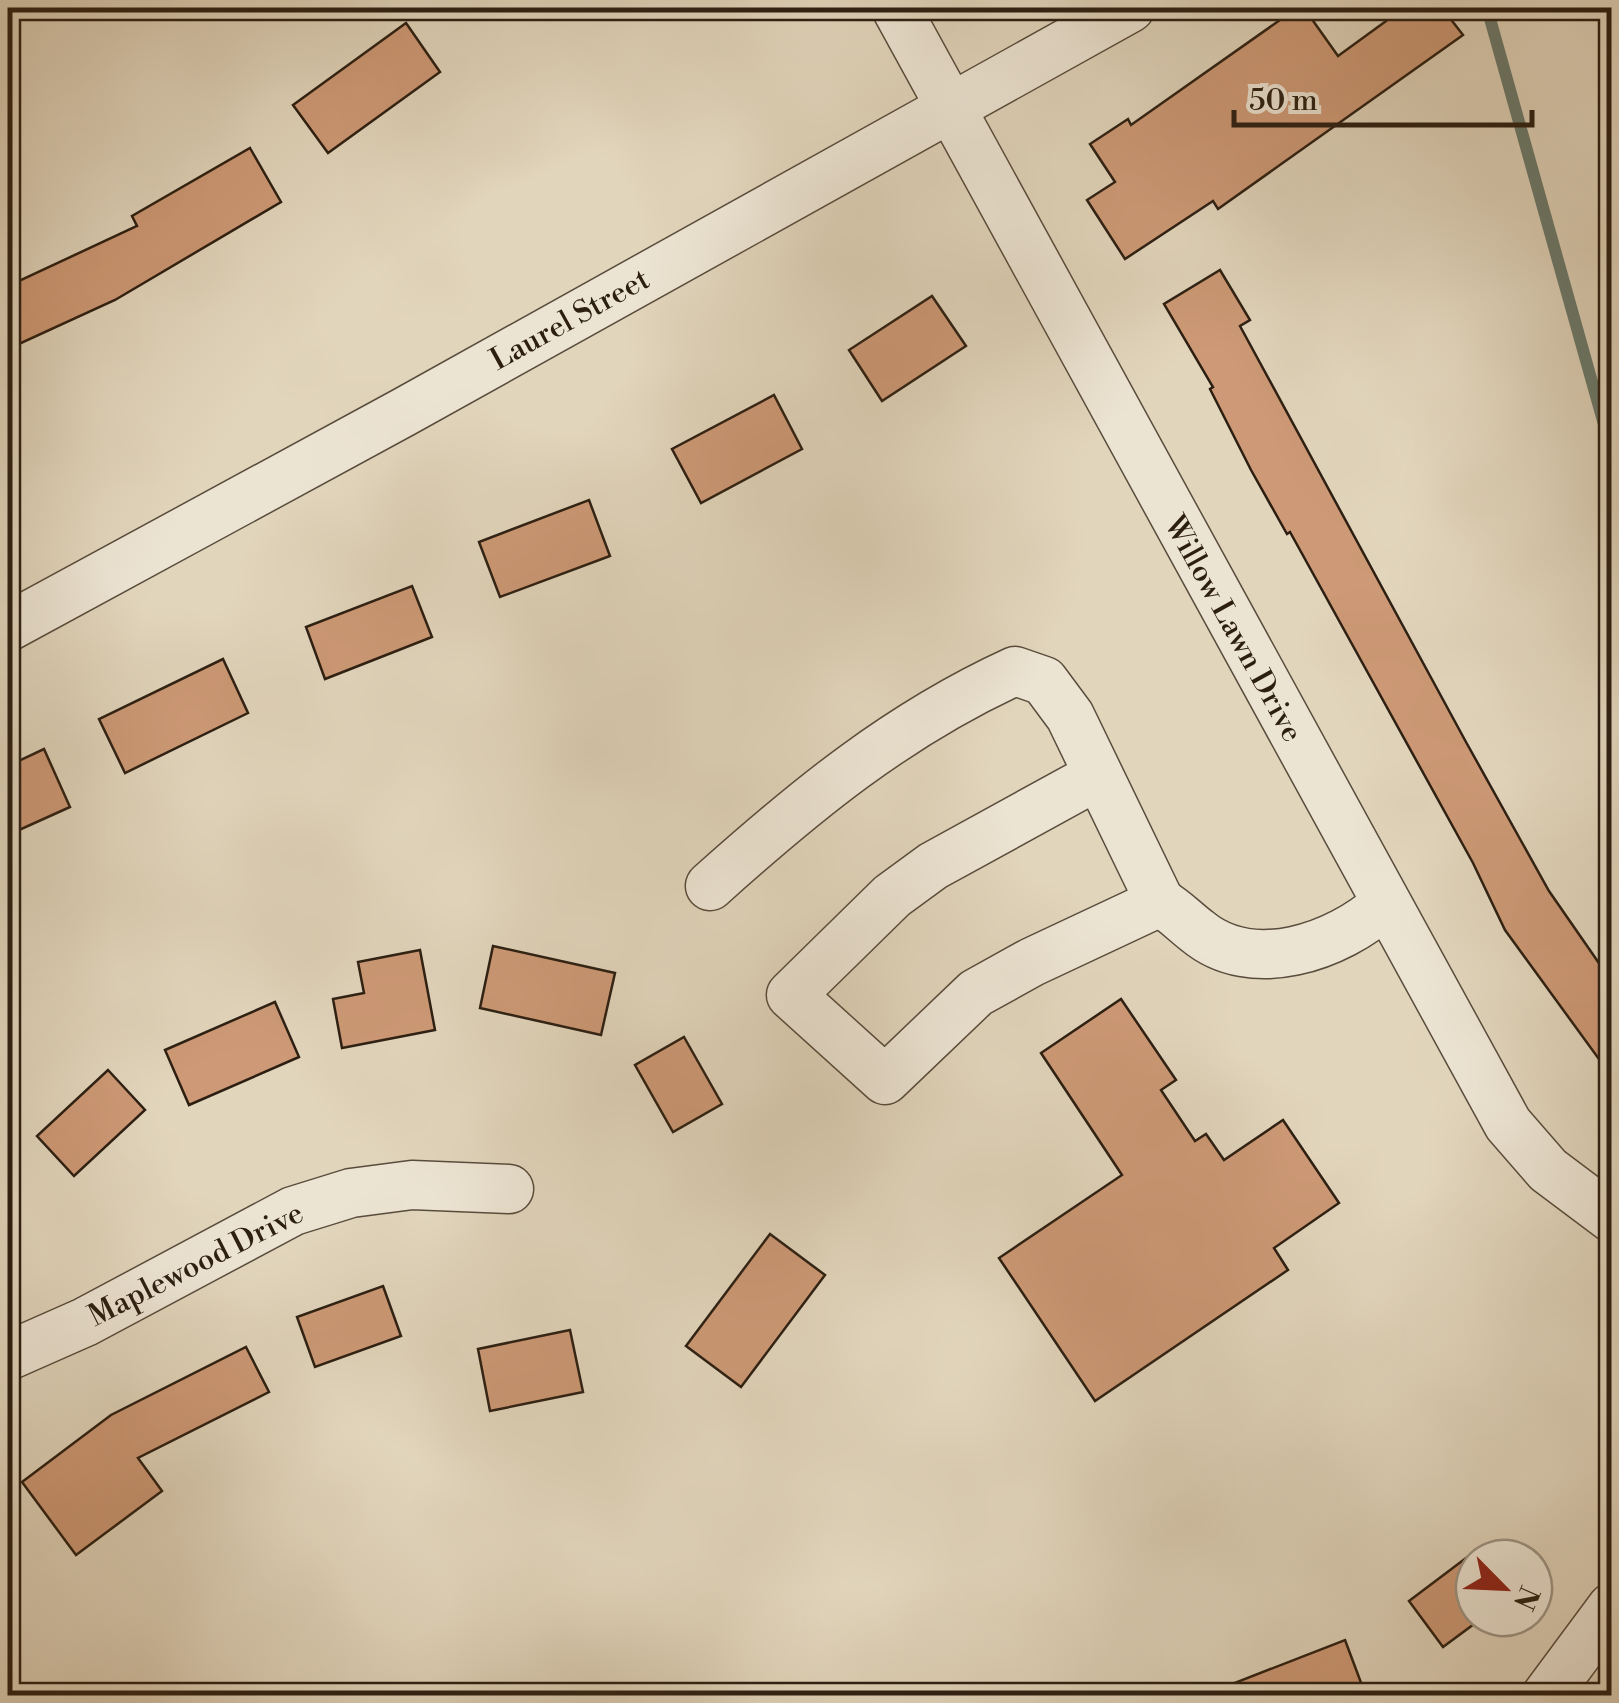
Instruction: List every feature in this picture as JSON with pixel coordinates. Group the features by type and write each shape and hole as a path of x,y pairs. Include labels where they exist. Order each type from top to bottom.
{"street":[{"name":"Willow Lawn Drive","path":"896,8 1508,1124 1548,1170 1612,1218"},
{"name":"Laurel Street","path":"8,627 952,110 1130,8"},
{"path":"710,886 817,790 947,702 1015,671 1044,681 1070,716 1160,902 1184,916 1197,932 1231,948 1261,954 1302,950 1339,937 1385,904"},
{"path":"1098,776 933,866 892,896 791,995 885,1080 976,994 1032,962 1160,902"},
{"name":"Maplewood Drive","path":"8,1356 85,1322 292,1211 351,1194 412,1184 508,1189"},
{"path":"1546,1696 1612,1607"}],"building":[{"path":"1297,8 1304,8 1338,56 1404,8 1442,8 1463,35 1218,209 1213,201 1125,259 1087,200 1115,182 1090,144 1128,119 1131,125"},
{"path":"406,23 440,72 328,153 293,105"},
{"path":"250,148 281,202 115,300 8,349 8,286 137,226 132,216"},
{"path":"1220,270 1250,320 1240,326 1466,742 1549,891 1612,982 1612,1077 1505,930 1473,863 1290,532 1287,534 1251,470 1210,389 1213,387 1164,304"},
{"path":"932,296 966,346 882,401 849,350"},
{"path":"774,395 802,449 701,503 672,449"},
{"path":"589,500 610,556 500,597 479,542"},
{"path":"412,586 432,637 325,679 306,627"},
{"path":"223,659 248,713 125,773 99,719"},
{"path":"44,749 70,807 8,835 8,766"},
{"path":"493,946 615,973 601,1035 480,1008"},
{"path":"420,950 435,1030 342,1048 333,999 364,993 358,962"},
{"path":"1121,999 1176,1080 1161,1090 1195,1141 1206,1134 1224,1160 1283,1120 1339,1203 1274,1248 1288,1270 1095,1401 999,1258 1122,1175 1041,1053"},
{"path":"275,1002 299,1057 189,1105 165,1050"},
{"path":"684,1037 722,1104 673,1132 635,1065"},
{"path":"108,1070 145,1110 74,1176 37,1136"},
{"path":"770,1234 825,1275 741,1387 686,1346"},
{"path":"383,1286 401,1336 315,1367 297,1317"},
{"path":"570,1330 583,1392 490,1411 478,1349"},
{"path":"246,1347 269,1392 138,1458 162,1491 76,1555 22,1482 111,1415"},
{"path":"1454,1567 1455,1638 1443,1647 1409,1601"},
{"path":"1345,1640 1366,1696 1209,1696 1209,1693"}],"waterway":[{"path":"1487,8 1612,453"}]}
